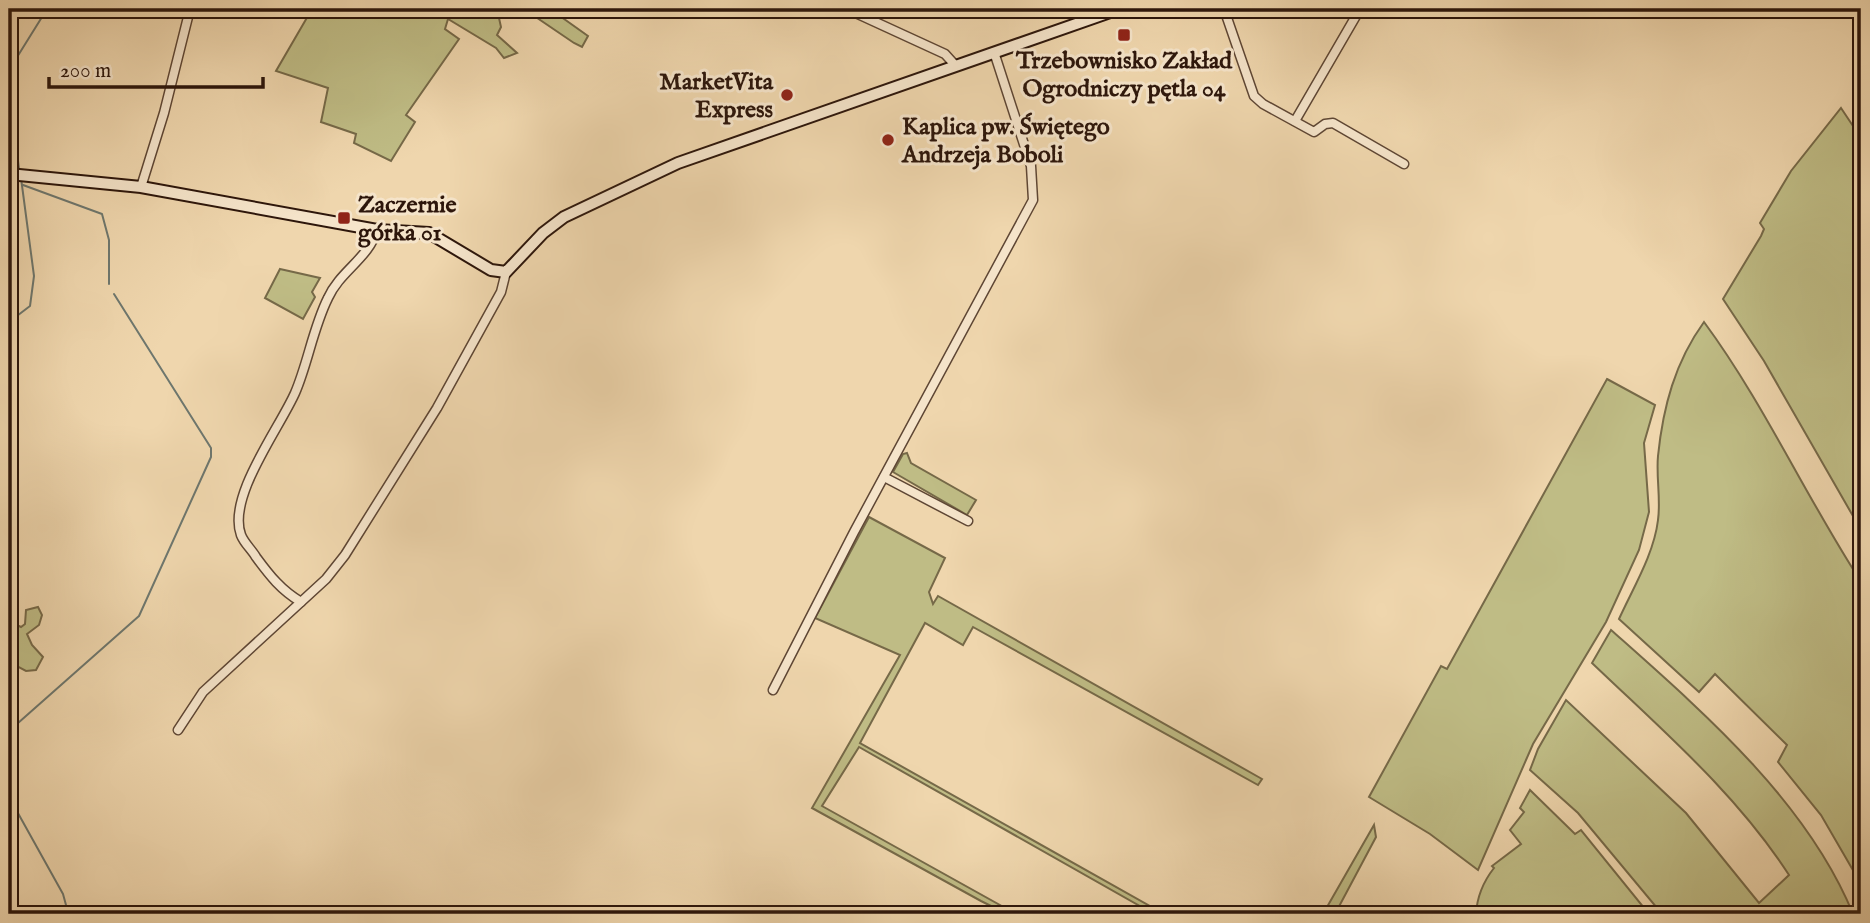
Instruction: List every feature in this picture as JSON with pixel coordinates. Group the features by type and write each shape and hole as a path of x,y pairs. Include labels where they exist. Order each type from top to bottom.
{"street":[{"path":"141,187 164,114 190,9"},
{"path":"847,9 945,54 955,65"},
{"path":"178,730 203,692 301,601 345,555 424,429 501,292 506,272 544,233 565,217 631,184 732,142 1119,9"},
{"path":"1224,9 1254,96 1263,104 1314,132 1325,124 1334,123 1404,164"},
{"path":"1295,121 1360,9"},
{"path":"773,690 1033,200 1031,166 994,52"},
{"path":"9,174 141,187 377,230 429,233 491,270 506,272"},
{"path":"301,601 271,578 242,536 240,506 244,489 282,421 307,365 328,296 372,247 377,230"},
{"path":"884,477 968,521"}],"shaded area":[{"path":"312,9 497,9 501,27 497,35 517,53 504,58 496,48 448,19 445,29 459,39 406,115 415,122 391,161 354,143 356,134 321,122 328,88 276,71"},
{"path":"524,9 550,9 588,36 582,47"},
{"path":"1841,108 1861,138 1861,530 1764,361 1723,299 1761,236 1764,229 1760,223 1791,171"},
{"path":"280,269 320,278 312,292 315,297 303,319 265,298"},
{"path":"1704,322 1745,384 1838,545 1858,577 1861,576 1861,884 1821,815 1778,762 1787,745 1715,674 1699,692 1619,619 1648,558 1656,533 1659,512 1658,456 1667,403 1685,353"},
{"path":"1607,379 1655,405 1644,443 1649,512 1639,550 1606,622 1533,744 1478,870 1430,834 1369,797 1441,666 1447,669"},
{"path":"907,453 911,463 976,500 967,515 893,472 903,454"},
{"path":"869,517 945,558 929,592 933,604 938,596 1262,779 1258,785 973,627 963,645 925,623 860,743 1164,914 1154,914 859,747 822,806 1016,914 1007,914 981,901 812,808 900,655 815,618"},
{"path":"38,607 42,615 39,625 27,634 32,645 43,657 36,670 26,671 9,662 9,621 21,627 25,624 26,610"},
{"path":"1611,630 1715,725 1780,796 1833,873 1853,914 1662,914 1578,813 1530,770 1538,749 1566,700 1686,813 1759,903 1789,875 1746,817 1697,763 1592,663"},
{"path":"1530,790 1575,834 1581,830 1649,914 1476,914 1479,896 1494,868 1492,866 1521,844 1510,830 1524,812 1520,808"},
{"path":"1374,825 1376,837 1335,914 1323,914"}],"waterway":[{"path":"9,79 14,62 47,9"},
{"path":"9,85 19,169"},
{"path":"9,322 30,306 34,276 21,178"},
{"path":"23,185 102,214 109,240 109,284"},
{"path":"9,731 139,616 211,457 211,448 114,294"},
{"path":"9,797 63,894 66,905 63,914"}],"place":[{"name":"Trzebownisko Zakład Ogrodniczy pętla 04","path":"1124,35"},
{"name":"MarketVita Express","path":"787,95"},
{"name":"Kaplica pw. Świętego Andrzeja Boboli","path":"888,140"},
{"name":"Zaczernie górka 01","path":"344,218"}]}
